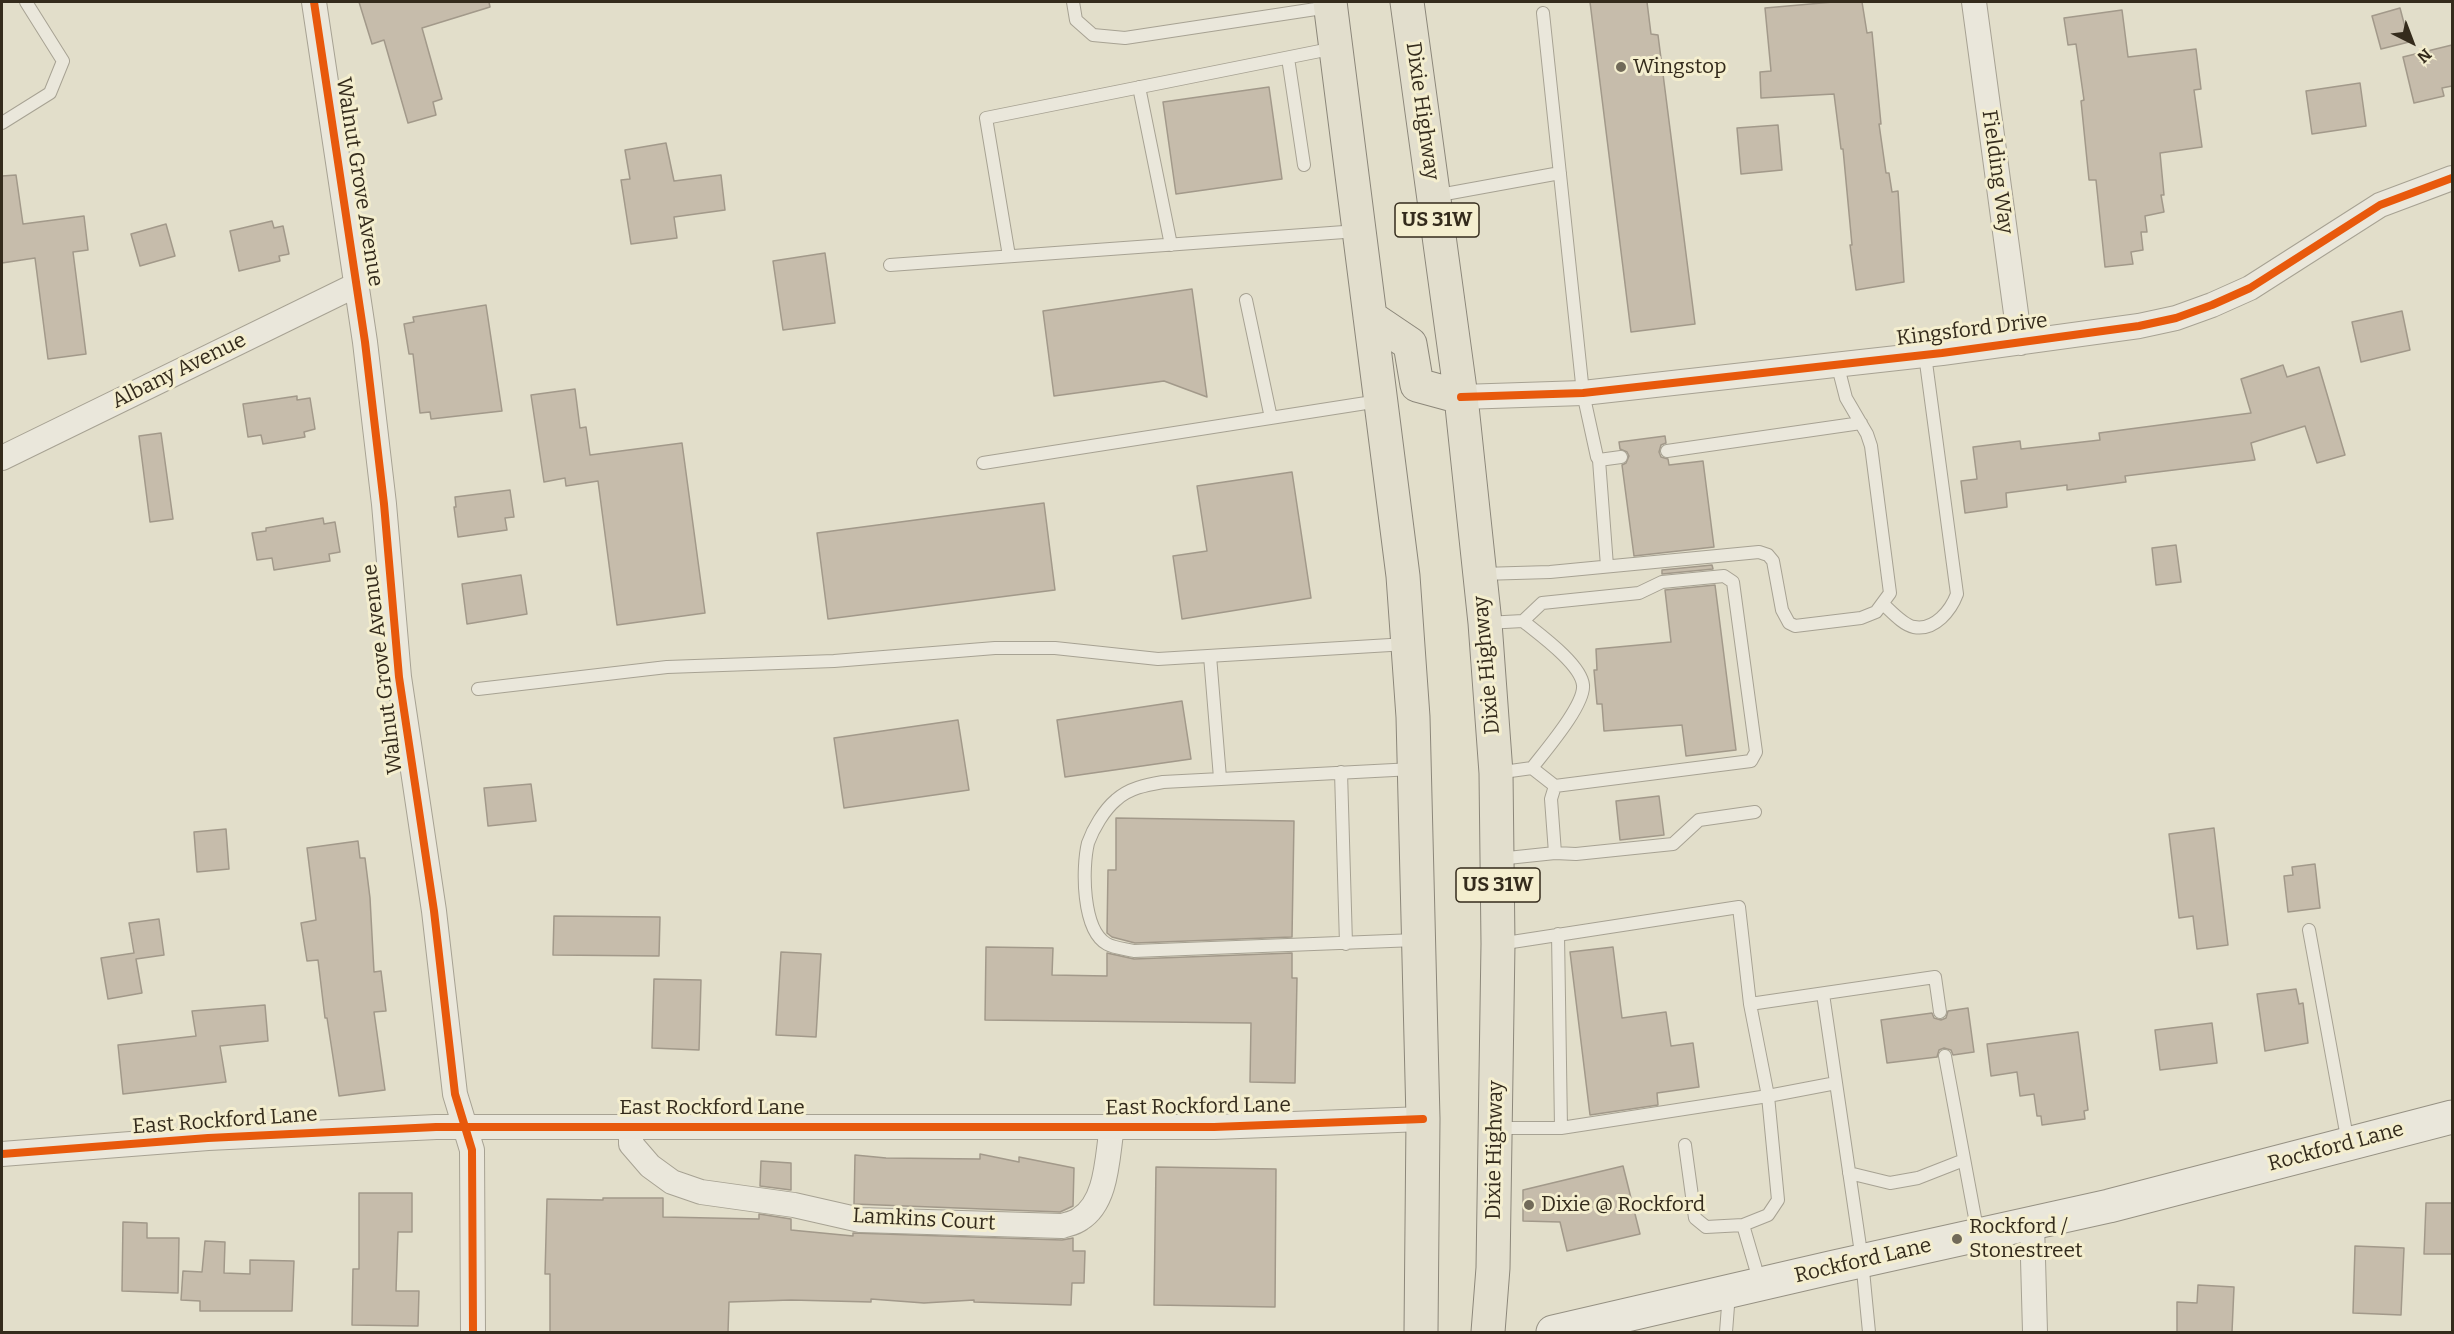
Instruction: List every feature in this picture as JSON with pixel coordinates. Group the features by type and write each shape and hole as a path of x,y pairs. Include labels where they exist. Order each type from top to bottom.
{"main road":[{"name":"Dixie Highway","path":"1407,2 1461,397 1485,623 1496,773 1498,944 1493,1268 1488,1332"},
{"path":"1330,4 1403,576 1408,644 1414,768 1423,1119 1421,1332"},
{"path":"1370,317 1410,344 1417,385 1461,397"},
{"name":"Rockford Lane","path":"1553,1332 1628,1321 1760,1284 2109,1206 2452,1117"}],"street":[{"name":"Walnut Grove Avenue","path":"314,2 365,342 399,677 434,911 455,1094 472,1150 473,1332"},
{"name":"Fielding Way","path":"1974,2 2020,343"},
{"name":"Kingsford Drive","path":"1461,397 1583,393 2020,343 2139,326 2176,318 2250,288 2380,205 2452,178"},
{"name":"Albany Avenue","path":"2,458 356,285"},
{"name":"East Rockford Lane","path":"2,1154 208,1138 436,1127 631,1125 1214,1127 1423,1119"},
{"name":"Lamkins Court","path":"631,1125 631,1144 650,1166 672,1182 701,1192 794,1205 860,1220 1062,1226 1080,1220 1094,1207 1101,1191 1113,1127"},
{"path":"2032,1223 2035,1332"}],"lane":[{"path":"2,123 50,93 63,61 26,2"},
{"path":"1073,2 1076,20 1093,35 1125,38 1330,4"},
{"path":"1543,13 1583,393 1594,451 1599,460 1607,566"},
{"path":"1009,256 986,118 1336,48"},
{"path":"1288,58 1304,165"},
{"path":"1139,87 1171,244"},
{"path":"1433,196 1560,173"},
{"path":"890,265 1359,231"},
{"path":"1246,300 1270,418"},
{"path":"1883,604 1914,627 1926,626 1940,619 1951,609 1957,594 1925,355"},
{"path":"1478,574 1550,572 1759,552 1768,555 1773,561 1782,610 1789,623 1795,626 1861,618 1876,612 1890,593 1871,447 1861,423 1846,398 1837,363"},
{"path":"983,463 1380,400"},
{"path":"1667,451 1861,423"},
{"path":"1599,460 1621,457"},
{"path":"1485,623 1523,621 1542,603 1639,593 1662,582 1724,576 1733,582 1756,752 1751,761 1555,786 1532,768"},
{"path":"1496,773 1532,768 1568,721 1580,700 1583,685 1576,670 1561,653 1523,621"},
{"path":"478,689 667,667 834,661 995,648 1055,648 1158,659 1408,644"},
{"path":"1210,656 1220,778"},
{"path":"1414,768 1163,782 1135,788 1116,800 1101,818 1089,842 1085,868 1088,917 1097,935 1107,945 1134,951 1419,940"},
{"path":"1341,772 1346,944"},
{"path":"1555,786 1551,799 1555,853"},
{"path":"1498,859 1673,844 1699,820 1755,812"},
{"path":"1498,944 1739,907 1750,1004 1768,1096 1778,1200 1768,1215 1743,1225 1706,1227 1695,1218 1685,1145"},
{"path":"2309,930 2348,1144"},
{"path":"1558,934 1561,1128"},
{"path":"1750,1004 1935,977 1940,1012"},
{"path":"1823,994 1862,1260 1869,1332"},
{"path":"1945,1056 1978,1235"},
{"path":"1495,1128 1561,1128 1768,1096 1836,1083"},
{"path":"1849,1173 1890,1184 1918,1178 1964,1160"},
{"path":"1743,1225 1760,1284"},
{"path":"1726,1332 1729,1292"}],"building":[{"path":"359,2 489,2 490,7 422,28 442,99 433,102 436,115 408,123 384,40 372,44"},
{"path":"1590,2 1647,2 1651,34 1658,35 1695,324 1631,332"},
{"path":"1862,2 1867,33 1872,32 1881,124 1879,124 1886,173 1889,173 1892,192 1898,191 1904,282 1856,290 1850,245 1852,245 1843,149 1841,149 1834,94 1761,98 1760,72 1771,71 1765,8"},
{"path":"2400,8 2409,42 2381,49 2372,16"},
{"path":"2122,10 2128,57 2196,49 2201,89 2194,90 2202,147 2160,153 2164,195 2161,195 2164,212 2145,216 2147,232 2141,232 2143,250 2131,252 2133,264 2105,267 2096,180 2089,180 2081,101 2084,100 2076,44 2068,45 2064,18"},
{"path":"2452,45 2452,86 2442,88 2444,96 2414,103 2403,57"},
{"path":"2360,83 2366,126 2312,134 2306,91"},
{"path":"1269,87 1282,179 1176,194 1163,102"},
{"path":"1778,125 1782,170 1741,174 1737,128"},
{"path":"666,143 674,181 721,175 725,210 674,217 677,238 631,244 621,180 630,179 625,150"},
{"path":"16,175 23,224 84,216 88,250 73,252 86,354 48,359 35,258 2,263 2,176"},
{"path":"272,221 274,228 283,226 289,254 279,256 280,261 239,271 230,231"},
{"path":"166,224 175,256 140,266 131,234"},
{"path":"825,253 835,323 783,330 773,261"},
{"path":"1192,289 1207,397 1164,381 1054,396 1043,311"},
{"path":"486,305 502,411 431,419 430,412 420,413 413,354 409,354 404,324 414,322 413,317"},
{"path":"2402,311 2410,350 2361,362 2352,322"},
{"path":"2283,365 2287,377 2319,367 2345,455 2317,463 2305,426 2251,443 2255,460 2125,476 2126,482 2067,490 2067,485 2006,493 2007,507 1965,513 1961,481 1977,479 1973,447 2020,441 2021,449 2100,440 2099,433 2251,413 2241,379"},
{"path":"575,389 580,428 586,427 590,455 682,443 705,613 617,625 598,481 566,486 565,478 544,482 531,395"},
{"path":"297,396 297,400 310,398 315,429 304,432 305,437 263,444 261,435 248,437 243,404"},
{"path":"161,433 173,519 150,522 139,436"},
{"path":"1665,436 1666,443 1661,445 1659,452 1661,457 1668,459 1669,465 1703,461 1714,547 1634,556 1622,465 1626,463 1629,456 1627,452 1620,449 1619,442"},
{"path":"1292,472 1311,598 1182,619 1173,556 1207,551 1197,486"},
{"path":"510,490 514,517 505,518 507,530 458,537 455,497"},
{"path":"1044,503 1055,590 828,619 817,533"},
{"path":"323,518 324,524 335,522 340,552 329,554 330,561 274,570 272,558 257,560 252,533 266,531 266,528"},
{"path":"2176,545 2181,582 2156,585 2152,548"},
{"path":"1712,565 1713,569 1662,574 1662,570"},
{"path":"521,575 527,614 467,624 462,584"},
{"path":"1715,585 1736,750 1686,756 1682,725 1604,731 1602,704 1597,704 1594,670 1597,670 1596,649 1671,642 1665,590"},
{"path":"1182,701 1191,759 1065,777 1057,720"},
{"path":"958,720 969,790 844,808 834,738"},
{"path":"531,784 536,821 488,826 484,788"},
{"path":"1659,796 1664,835 1620,840 1616,801"},
{"path":"1116,818 1294,821 1292,937 1135,943 1112,937 1107,933 1108,870 1116,870"},
{"path":"2214,828 2228,945 2197,949 2193,916 2179,918 2169,834"},
{"path":"226,829 229,869 197,872 194,832"},
{"path":"358,841 360,858 365,858 370,898 374,972 381,971 386,1011 374,1012 385,1090 339,1096 327,1018 325,1018 318,960 307,961 301,923 316,920 307,848"},
{"path":"2315,864 2320,908 2288,912 2284,876 2293,875 2292,867"},
{"path":"554,916 660,917 659,956 553,955"},
{"path":"159,919 164,955 136,959 142,993 108,999 101,958 134,953 129,923"},
{"path":"986,947 1053,948 1052,975 1107,976 1107,953 1134,959 1292,953 1292,978 1297,978 1295,1083 1250,1082 1251,1023 985,1020"},
{"path":"1613,947 1622,1018 1666,1012 1671,1046 1693,1043 1699,1087 1657,1093 1658,1105 1590,1115 1570,952"},
{"path":"781,952 821,954 816,1037 776,1035"},
{"path":"654,979 701,980 699,1050 652,1048"},
{"path":"2296,989 2299,1004 2303,1003 2308,1043 2265,1051 2257,994"},
{"path":"265,1005 268,1041 220,1046 226,1082 123,1094 118,1045 196,1036 192,1011"},
{"path":"1968,1008 1974,1052 1953,1055 1951,1050 1944,1048 1939,1050 1937,1057 1887,1063 1881,1020 1932,1013 1934,1018 1941,1020 1946,1018 1948,1011"},
{"path":"2212,1023 2217,1063 2160,1070 2155,1030"},
{"path":"2078,1032 2088,1110 2084,1111 2085,1119 2042,1125 2041,1116 2037,1116 2034,1094 2020,1096 2017,1072 1991,1076 1987,1044"},
{"path":"980,1154 1019,1162 1019,1157 1074,1168 1073,1206 1060,1212 854,1204 855,1155 886,1158 980,1159"},
{"path":"761,1161 791,1163 791,1190 760,1186"},
{"path":"1623,1166 1640,1234 1567,1251 1560,1222 1523,1221 1523,1190"},
{"path":"1156,1167 1276,1169 1275,1307 1154,1305"},
{"path":"359,1193 412,1193 412,1232 398,1232 396,1291 419,1291 418,1326 352,1325 353,1269 359,1269"},
{"path":"603,1198 663,1198 663,1217 759,1219 759,1214 791,1219 791,1230 853,1236 853,1233 1062,1240 1073,1238 1073,1251 1085,1251 1084,1283 1072,1283 1071,1305 974,1302 974,1300 924,1303 871,1299 871,1302 791,1300 729,1302 728,1332 550,1332 550,1274 545,1274 547,1199 603,1200"},
{"path":"2426,1203 2452,1203 2452,1254 2424,1254"},
{"path":"123,1222 147,1223 147,1238 179,1238 178,1293 122,1291"},
{"path":"205,1241 225,1242 224,1273 250,1274 250,1260 294,1261 292,1311 200,1311 200,1301 181,1300 183,1271 202,1272"},
{"path":"2355,1246 2404,1248 2401,1315 2353,1313"},
{"path":"2198,1285 2234,1287 2232,1332 2177,1332 2177,1302 2197,1303"}],"cycle path":[{"path":"314,2 365,342 384,504 399,677 434,911 455,1094 472,1150 473,1332"},
{"path":"1461,397 1583,393 1942,353 2139,326 2176,318 2250,288 2380,205 2452,178"},
{"path":"2,1154 208,1138 436,1127 1214,1127 1423,1119"}],"place":[{"name":"Wingstop","path":"1621,67"},
{"name":"Dixie @ Rockford","path":"1529,1205"},
{"name":"Rockford / Stonestreet","path":"1957,1239"}]}
